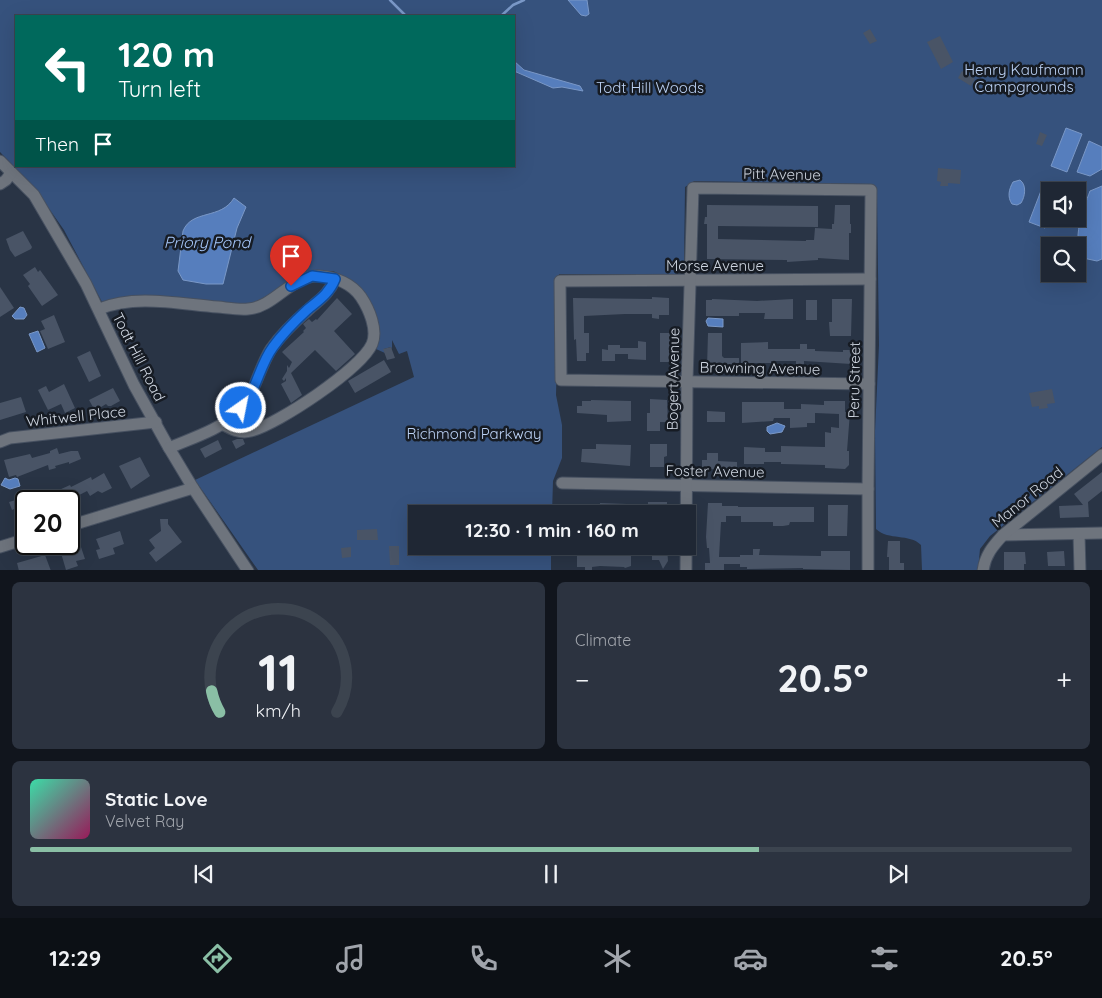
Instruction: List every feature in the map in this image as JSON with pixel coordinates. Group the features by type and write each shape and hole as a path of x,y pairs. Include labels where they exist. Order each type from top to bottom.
{"street":[{"name":"Todt Hill Road","path":"0,161 34,196 86,284 134,385 169,448 192,488 248,570"},
{"path":"0,184 11,173"},
{"name":"Pitt Avenue","path":"693,188 871,190"},
{"name":"Bogert Avenue","path":"686,570 687,382 693,188"},
{"name":"Peru Street","path":"868,570 871,190"},
{"path":"99,309 113,304 132,301 255,308 265,304 289,286 312,276 335,279 353,288 363,300 372,323 372,342 366,354 312,399 263,427 240,432 222,424"},
{"path":"169,448 222,424 236,413 254,390 263,365 272,349 288,328 327,294 335,279"},
{"name":"Morse Avenue","path":"561,380 560,281 870,279"},
{"name":"Browning Avenue","path":"561,380 869,384"},
{"name":"Whitwell Place","path":"0,442 10,438 156,422"},
{"name":"Manor Road","path":"983,570 990,550 1003,535 1102,455"},
{"name":"Foster Avenue","path":"562,483 868,489"},
{"path":"80,523 192,488"},
{"path":"1003,535 1102,533"},
{"path":"1080,534 1080,570"},
{"path":"0,547 15,542"}],"green space":[{"path":"0,0 1102,0 1102,447 990,536 980,549 978,570 922,570 921,545 911,539 887,535 876,529 875,431 879,345 877,198 875,189 870,184 694,181 685,187 684,265 676,274 559,274 556,395 562,425 562,458 553,481 552,505 408,505 408,555 551,555 551,570 258,570 195,480 414,377 407,351 399,354 392,340 392,350 391,347 384,349 385,353 376,349 377,338 349,279 333,271 315,271 304,274 255,305 102,302 64,230 36,190 0,152"}],"water":[{"path":"568,0 587,0 589,14 586,16 581,15"},
{"path":"515,62 524,70 580,86 583,91 562,87 553,88 515,71"},
{"path":"1066,128 1082,134 1067,172 1051,166"},
{"path":"1089,141 1102,147 1102,169 1090,176 1077,172"},
{"path":"1020,180 1024,185 1024,198 1017,205 1012,204 1009,196 1010,187 1013,182"},
{"path":"1102,186 1102,259 1097,261 1086,259 1086,237 1078,237 1079,227 1086,227 1086,204 1090,191"},
{"path":"1041,191 1041,226 1029,222"},
{"name":"Priory Pond","path":"234,198 246,207 237,228 223,284 206,284 183,280 178,271 183,231 187,224 222,209"},
{"path":"20,307 24,308 27,315 24,319 15,319 12,316"},
{"path":"708,318 723,319 723,327 708,326 706,321"},
{"path":"38,331 45,348 37,352 29,334"},
{"path":"777,423 785,426 782,432 770,434 767,431 767,427"},
{"path":"5,478 9,480 18,479 20,486 10,489 1,485"}],"building":[{"path":"870,29 877,41 870,44 863,33"},
{"path":"940,36 953,62 941,69 927,42"},
{"path":"962,71 975,79 971,86 958,78"},
{"path":"1040,132 1047,135 1042,146 1036,144"},
{"path":"938,168 961,170 960,184 948,183 948,186 940,186 941,182 937,181"},
{"path":"707,205 818,206 818,227 718,226 718,239 806,241 814,240 815,228 832,229 835,205 850,205 851,233 849,233 849,260 818,258 818,260 787,262 787,260 707,259 707,224 704,224 705,217 707,217"},
{"path":"23,231 32,247 15,257 6,239"},
{"path":"35,267 38,272 40,270 58,295 42,306 23,275"},
{"path":"0,287 14,308 0,317"},
{"path":"652,297 669,298 669,315 659,315 659,319 652,318 652,314 584,316 584,333 589,333 589,353 586,353 586,361 577,361 576,339 574,340 573,298 652,299"},
{"path":"337,298 352,314 334,331 355,354 336,371 315,350 291,373 302,395 291,403 281,384 286,381 286,378 284,381 282,379 287,371 287,365 289,368 292,362 282,352 304,332 306,328 303,324 309,319 312,322 317,320"},
{"path":"793,299 793,319 764,319 765,313 739,313 739,316 706,316 706,300 757,301"},
{"path":"832,299 852,299 851,336 830,336 829,322 832,322"},
{"path":"806,300 817,300 817,320 806,320"},
{"path":"54,315 65,342 48,349 40,331 45,329 41,321"},
{"path":"660,333 670,333 669,362 660,362"},
{"path":"708,333 722,333 722,356 724,358 739,358 739,367 707,367"},
{"path":"638,341 646,342 646,360 628,359 628,354 615,354 615,361 602,361 602,349 608,350 608,345 620,345 620,348 638,348"},
{"path":"768,342 768,349 800,349 800,344 807,344 807,349 815,349 815,351 843,352 843,350 851,350 851,364 804,361 804,364 796,364 796,361 741,363 741,343"},
{"path":"391,347 395,358 387,360 383,349"},
{"path":"90,351 101,376 89,382 77,357"},
{"path":"384,360 391,372 355,393 348,381"},
{"path":"64,384 75,408 65,413 61,404 48,410 38,390 46,386 49,392"},
{"path":"113,388 120,401 111,406 106,404 98,409 97,407 94,409 89,400"},
{"path":"1052,389 1055,403 1047,404 1048,408 1039,409 1039,406 1032,407 1029,393"},
{"path":"21,397 26,412 0,420 0,403"},
{"path":"650,399 667,400 668,422 660,422 660,431 647,431 647,413 650,413"},
{"path":"582,401 631,401 631,421 607,422 607,415 577,413 577,406 582,406"},
{"path":"824,401 845,401 845,412 850,412 847,451 849,451 849,465 845,469 825,468 825,465 781,464 781,462 744,464 744,447 765,448 765,452 781,452 781,446 825,447 825,432 831,433 831,427 839,428 839,414 815,413 815,423 807,423 807,427 790,428 790,418 774,418 773,421 742,423 742,402 784,402 784,409 801,409 801,404 824,405"},
{"path":"707,411 725,412 725,422 707,422"},
{"path":"243,439 245,444 236,449 232,441"},
{"path":"218,440 222,449 205,458 200,449"},
{"path":"596,444 631,445 630,466 581,462 582,449 596,449"},
{"path":"650,444 667,444 667,456 664,457 664,467 650,467"},
{"path":"57,448 59,454 78,451 81,459 69,464 69,462 55,466 56,468 49,470 48,465 17,477 16,475 9,477 4,460 30,454 32,458 50,453 50,451"},
{"path":"707,453 718,453 718,461 737,462 737,470 702,469 702,460 707,460"},
{"path":"140,457 150,476 131,489 119,466"},
{"path":"1102,472 1102,491 1088,502 1089,517 1060,518 1059,506 1083,505 1074,494"},
{"path":"104,473 112,488 102,493 98,491 90,496 87,491 80,495 80,490 59,490 70,485 71,487 91,477 92,480"},
{"path":"15,500 15,512 14,509 12,510 9,502"},
{"path":"648,502 667,502 667,505 648,505"},
{"path":"600,503 627,504 627,505 600,505"},
{"path":"708,503 722,503 722,506 738,507 814,507 814,522 790,522 789,525 783,526 773,526 773,522 741,522 741,516 726,516 726,522 721,522 719,557 753,555 753,549 760,549 759,555 821,556 821,551 850,551 850,570 803,568 747,569 747,567 740,567 740,564 724,564 724,570 705,570 705,563 710,563 706,537"},
{"path":"828,505 848,505 847,536 828,536"},
{"path":"160,519 168,519 168,524 182,542 156,562 149,553 155,548 149,540 161,531"},
{"path":"377,529 378,540 357,540 357,530"},
{"path":"120,531 124,544 113,548 115,554 99,559 96,550 100,549 96,539"},
{"path":"888,541 900,541 900,563 904,563 904,570 889,570 889,557 887,557"},
{"path":"80,544 85,559 76,561 78,566 66,570 62,555 80,555"},
{"path":"389,546 399,546 399,565 390,565"},
{"path":"351,547 351,557 342,558 341,548"},
{"path":"1064,551 1065,566 1048,566 1047,552"},
{"path":"1004,552 1025,552 1026,564 1024,564 1024,570 1004,570"},
{"path":"45,555 51,570 19,570 17,563"},
{"path":"577,555 631,555 631,566 625,568 600,566 592,567 592,570 585,570 585,567 577,567"},
{"path":"652,555 668,555 668,561 663,569 659,560 652,560"}],"waterway":[{"path":"390,0 405,15"},
{"path":"502,15 513,5 524,0"}],"route":[{"path":"241,408 254,390 260,370 272,349 288,328 327,294 335,279 312,276 291,286"}],"park label":[{"name":"Henry Kaufmann Campgrounds","path":"1024,78"},
{"name":"Todt Hill Woods","path":"650,87"},
{"name":"Richmond Parkway","path":"474,433"}]}
